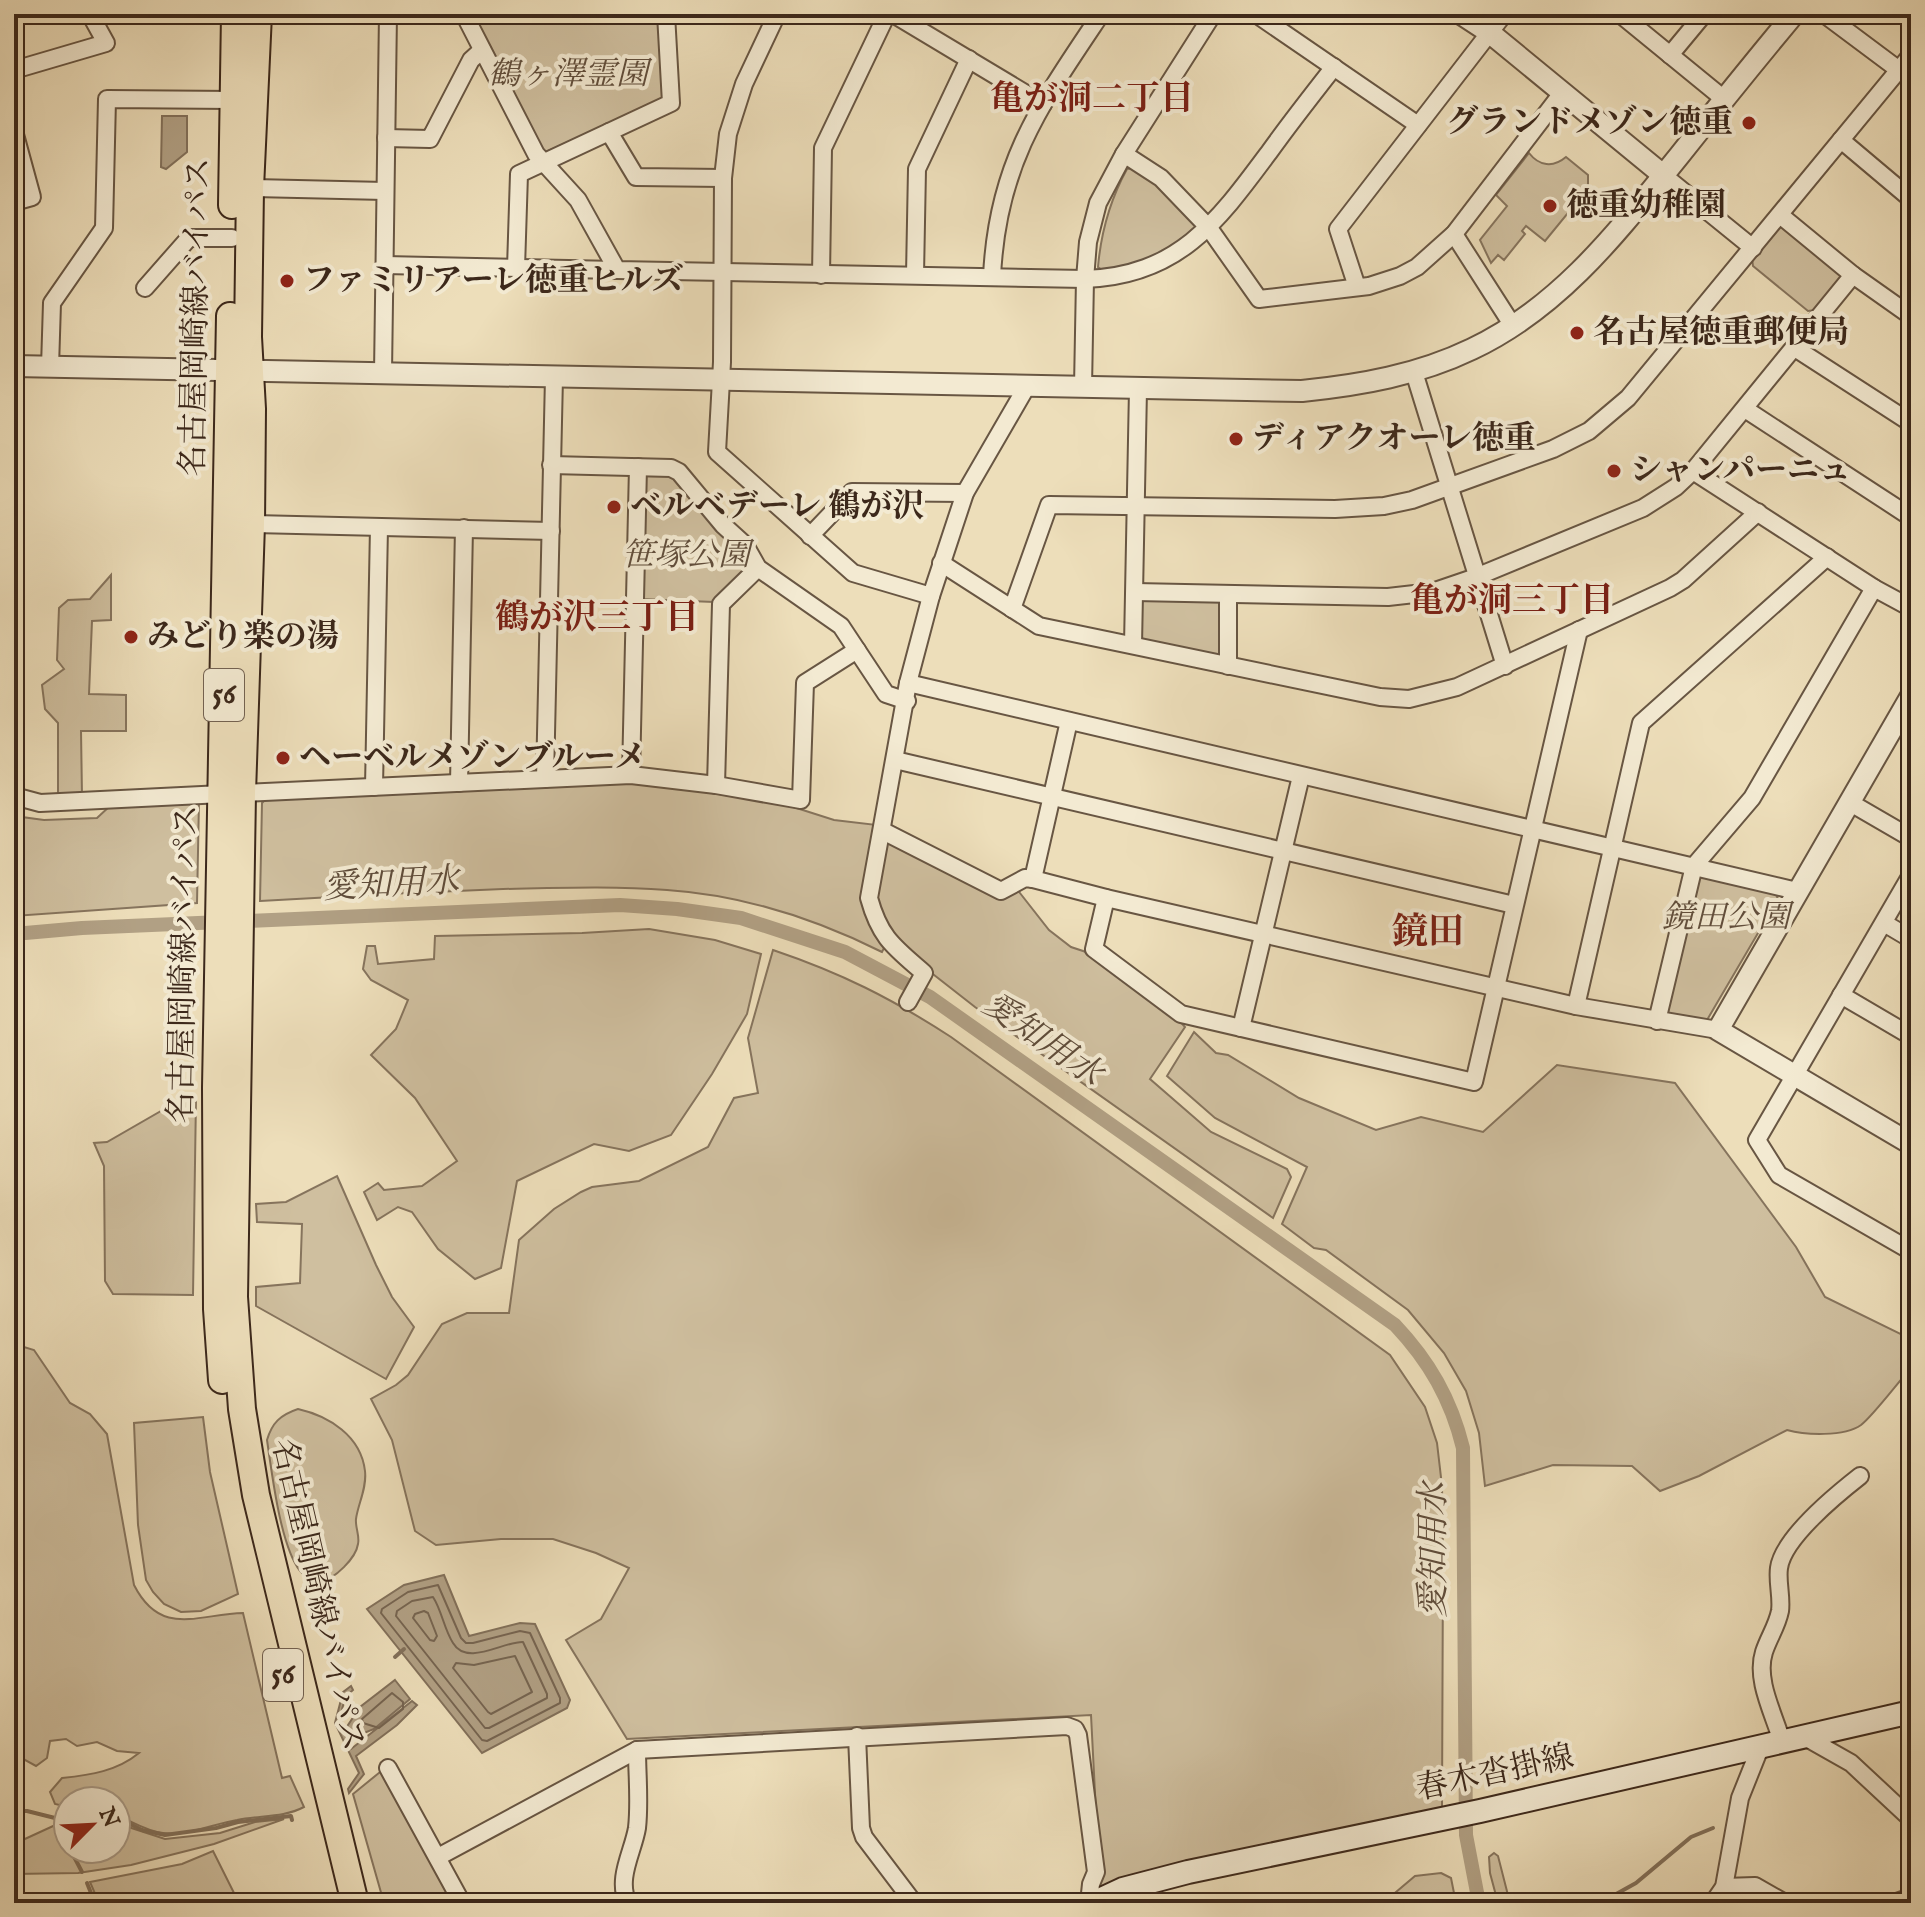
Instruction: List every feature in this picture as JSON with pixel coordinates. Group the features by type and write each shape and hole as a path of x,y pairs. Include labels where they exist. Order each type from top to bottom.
{"main road":[{"name":"名古屋岡崎線バイパス","path":"232,794 249,580 252,409 239,369 232,238 235,14"},
{"name":"名古屋岡崎線バイパス","path":"258,14 239,369 230,936 216,1088 226,1317 238,1445 337,1903"},
{"name":"名古屋岡崎線バイパス","path":"238,1445 259,1507 355,1903"},
{"name":"春木沓掛線","path":"1091,1903 1123,1889 1188,1872 1452,1817 1911,1712"}],"street":[{"path":"14,70 106,43 90,14"},
{"path":"383,373 388,14"},
{"path":"464,14 536,154 578,200 617,270"},
{"path":"516,268 519,174 671,103 666,14"},
{"path":"777,14 744,84 728,134 723,178 721,381 717,452 853,573 931,596"},
{"path":"821,275 823,148 887,14"},
{"path":"893,14 1043,104"},
{"path":"992,277 1002,198 1018,150 1043,104 1098,18 1079,14"},
{"path":"1083,387 1085,279 1091,224 1106,183 1213,14"},
{"path":"1256,14 1418,125"},
{"path":"1461,14 1490,33 1753,248"},
{"path":"1357,287 1338,229 1504,14"},
{"path":"1620,14 1724,99"},
{"path":"1670,55 1704,14"},
{"path":"14,366 1302,391 1379,382 1472,349 1513,326 1559,292 1590,263 1794,14"},
{"path":"1824,14 1905,74"},
{"path":"386,138 430,139 471,60 482,50"},
{"path":"1012,609 1049,505 1362,508 1412,500 1553,449 1589,431 1628,398 1841,140 1905,74 1911,55"},
{"path":"915,275 917,169 969,59"},
{"path":"385,265 1085,279 1121,276 1146,269 1183,250 1209,228 1231,204 1334,67"},
{"path":"1124,154 1161,178 1209,228 1259,299 1357,287 1380,283 1417,267 1454,234 1562,93"},
{"path":"50,367 52,303 104,228 107,99 234,100"},
{"path":"14,131 32,197 14,202"},
{"path":"609,132 636,177 723,178"},
{"path":"1841,140 1911,199"},
{"path":"250,188 385,191"},
{"path":"1780,215 1853,275 1911,316"},
{"path":"1454,234 1513,326"},
{"path":"145,288 189,238 232,238"},
{"path":"1135,592 1388,597 1432,592 1643,508 1676,487 1693,471 1853,275"},
{"path":"1795,348 1911,423"},
{"path":"1414,372 1505,666"},
{"path":"545,779 554,377"},
{"path":"908,1002 924,973 888,942 874,917 869,898 908,683 931,596 965,493 1027,386"},
{"path":"1133,645 1138,389"},
{"path":"1745,409 1906,514 1911,506"},
{"path":"551,465 671,468 679,472 723,525 745,545 758,568 841,626 886,694 907,701"},
{"path":"631,775 638,467"},
{"path":"1693,471 1874,588 1911,608"},
{"path":"810,536 852,492 965,493"},
{"path":"941,563 1039,626 1380,697 1409,699 1449,690 1505,666 1683,580 1758,512"},
{"path":"251,524 551,531"},
{"path":"374,787 379,527"},
{"path":"459,783 464,528"},
{"path":"1576,1006 1641,723 1827,557"},
{"path":"716,785 721,604 758,568"},
{"path":"1657,1021 1694,866 1752,798 1874,588"},
{"path":"1228,594 1228,666"},
{"path":"1106,898 1094,949 1181,1014 1474,1082 1579,630"},
{"path":"14,796 40,803 631,775 716,785 801,800 805,683 857,650"},
{"path":"908,683 1797,891"},
{"path":"14,696 14,725"},
{"path":"1718,1030 1911,696"},
{"path":"1033,879 1069,721"},
{"path":"895,760 1514,905"},
{"path":"1241,1028 1301,776"},
{"path":"1849,802 1911,838"},
{"path":"883,831 1001,891 1025,878 1033,879 1576,1006 1718,1030 1911,1144"},
{"path":"1911,875 1757,1140 1779,1175 1911,1251"},
{"path":"1884,923 1911,939"},
{"path":"1841,995 1911,1036"},
{"path":"1860,1476 1835,1496 1786,1549 1779,1565 1780,1607 1777,1624 1764,1652 1762,1676 1794,1739 1851,1763 1911,1819"},
{"path":"438,1857 637,1750 1067,1726 1075,1729 1096,1872 1091,1884 1091,1903"},
{"path":"857,1736 864,1837 914,1903"},
{"path":"1713,1903 1724,1887 1740,1798 1760,1748"},
{"path":"628,1903 623,1884 637,1829 637,1750"},
{"path":"388,1768 462,1903"},
{"path":"1724,1887 1755,1886 1785,1903"},
{"path":"1894,1903 1911,1897"}],"green space":[{"name":"鶴ヶ澤霊園","path":"468,14 659,14 664,96 546,152 540,152"},
{"path":"1529,153 1546,164 1566,157 1588,175 1588,189 1574,202 1545,241 1526,226 1522,231 1525,234 1504,260 1498,255 1491,263 1480,240 1507,206 1496,195"},
{"path":"1134,168 1159,183 1196,222 1195,231 1156,258 1103,271 1098,267 1107,216 1127,169"},
{"path":"1777,227 1786,227 1842,274 1842,278 1815,310 1808,311 1753,266 1752,258"},
{"name":"笹塚公園","path":"671,472 748,561 748,569 714,602 641,599 643,477 650,473"},
{"path":"111,575 111,620 92,621 89,694 126,695 126,731 81,731 82,796 58,797 58,723 45,709 42,685 64,669 57,660 59,608 68,600 90,599"},
{"path":"1145,598 1221,600 1223,654 1218,657 1145,642 1140,635 1141,604"},
{"path":"633,781 784,804 834,820 877,825 868,871 885,946 882,952 778,910 723,897 667,890 503,889 260,901 262,803 267,798"},
{"path":"199,800 197,903 14,916 14,816 44,820 97,818 111,805"},
{"path":"887,840 1016,888 1049,930 1071,947 1086,952 1178,1019 1185,1027 1150,1079 1211,1132 1287,1169 1291,1177 1273,1218 975,1007 906,953 897,944 873,897"},
{"name":"鏡田公園","path":"1703,875 1775,892 1778,899 1707,1020 1670,1017 1667,1012 1698,878"},
{"path":"649,929 715,940 761,954 747,1014 671,1135 629,1151 594,1144 517,1181 501,1268 475,1279 438,1249 412,1212 398,1207 377,1220 364,1192 378,1183 384,1190 422,1186 457,1161 415,1098 371,1055 396,1029 408,1000 371,980 363,969 367,946 375,946 378,964 434,959 435,936"},
{"path":"773,950 865,988 951,1037 1390,1355 1425,1407 1437,1443 1442,1486 1442,1807 1433,1813 1100,1891 1091,1715 627,1739 566,1640 601,1619 629,1568 553,1539 501,1539 436,1545 415,1531 392,1440 371,1399 408,1375 442,1324 467,1313 509,1313 519,1240 554,1209 592,1187 639,1181 708,1147 734,1098 758,1093 748,1038"},
{"path":"1194,1032 1216,1053 1228,1055 1299,1098 1376,1130 1421,1117 1483,1132 1557,1065 1675,1083 1796,1247 1825,1297 1911,1339 1911,1368 1872,1414 1854,1429 1824,1434 1787,1430 1699,1476 1660,1491 1632,1466 1553,1465 1485,1486 1479,1433 1466,1391 1444,1353 1408,1310 1326,1250 1314,1248 1282,1224 1307,1167 1215,1118 1167,1076"},
{"path":"187,1096 196,1098 193,1295 113,1294 105,1281 104,1166 94,1143 107,1142"},
{"path":"337,1176 392,1297 414,1327 386,1379 256,1306 256,1287 300,1283 302,1224 257,1222 256,1204 286,1202"},
{"path":"14,1344 34,1350 70,1403 90,1414 107,1434 134,1585 145,1601 156,1612 182,1619 243,1613 282,1778 290,1776 304,1807 288,1813 237,1820 191,1831 156,1832 132,1822 132,1785 56,1785 62,1778 103,1771 139,1753 117,1751 97,1742 77,1746 66,1739 50,1741 47,1758 36,1766 14,1754"},
{"path":"298,1409 332,1422 342,1430 357,1448 365,1471 356,1519 356,1550 338,1572 320,1582 300,1571 287,1544 267,1440 278,1420"},
{"path":"203,1417 210,1472 238,1594 201,1611 181,1612 164,1604 146,1580 138,1525 134,1423"},
{"path":"385,1768 457,1903 384,1903 353,1794"},
{"path":"284,1819 214,1844 132,1865 132,1828 165,1839 220,1833 255,1822"},
{"path":"52,1827 52,1865 131,1865 78,1873 14,1874 14,1844"},
{"path":"213,1851 238,1901 99,1903 90,1882 182,1864"},
{"path":"1494,1853 1498,1856 1510,1903 1498,1903 1490,1873 1489,1857"},
{"path":"1441,1873 1451,1878 1456,1903 1383,1903 1415,1876"}],"water":[{"path":"162,116 187,116 187,152 166,169 161,167"},
{"path":"444,1575 469,1636 520,1623 535,1624 570,1700 567,1708 482,1753 367,1609 404,1585"},
{"path":"395,1680 410,1699 374,1729 347,1740 351,1749 412,1701 417,1705 397,1725 356,1756 364,1774 349,1793 348,1789 359,1773 335,1723 343,1692 351,1686 353,1690 342,1709 344,1731 360,1707"}],"waterway":[{"name":"愛知用水","path":"14,934 82,928 620,905 741,918 845,952 930,997 1395,1325 1428,1367 1452,1413 1463,1448 1466,1835 1479,1903"},
{"path":"395,1657 404,1649"},
{"path":"14,1811 52,1817"},
{"path":"132,1825 165,1835 238,1822 291,1816 292,1820"},
{"path":"1600,1903 1636,1883 1691,1837 1713,1828"},
{"path":"78,1865 82,1872"},
{"path":"87,1883 95,1903"}],"place":[{"name":"グランドメゾン徳重","path":"1749,123"},
{"name":"徳重幼稚園","path":"1550,206"},
{"name":"ファミリアーレ徳重ヒルズ","path":"287,281"},
{"name":"名古屋徳重郵便局","path":"1577,333"},
{"name":"ディアクオーレ徳重","path":"1236,439"},
{"name":"シャンパーニュ","path":"1614,471"},
{"name":"ベルベデーレ 鶴が沢","path":"614,507"},
{"name":"みどり楽の湯","path":"131,637"},
{"name":"ヘーベルメゾンブルーメ","path":"283,758"}],"district":[{"name":"亀が洞二丁目","path":"1092,99"},
{"name":"亀が洞三丁目","path":"1512,601"},
{"name":"鶴が沢三丁目","path":"597,618"},
{"name":"鏡田","path":"1428,933"}]}
